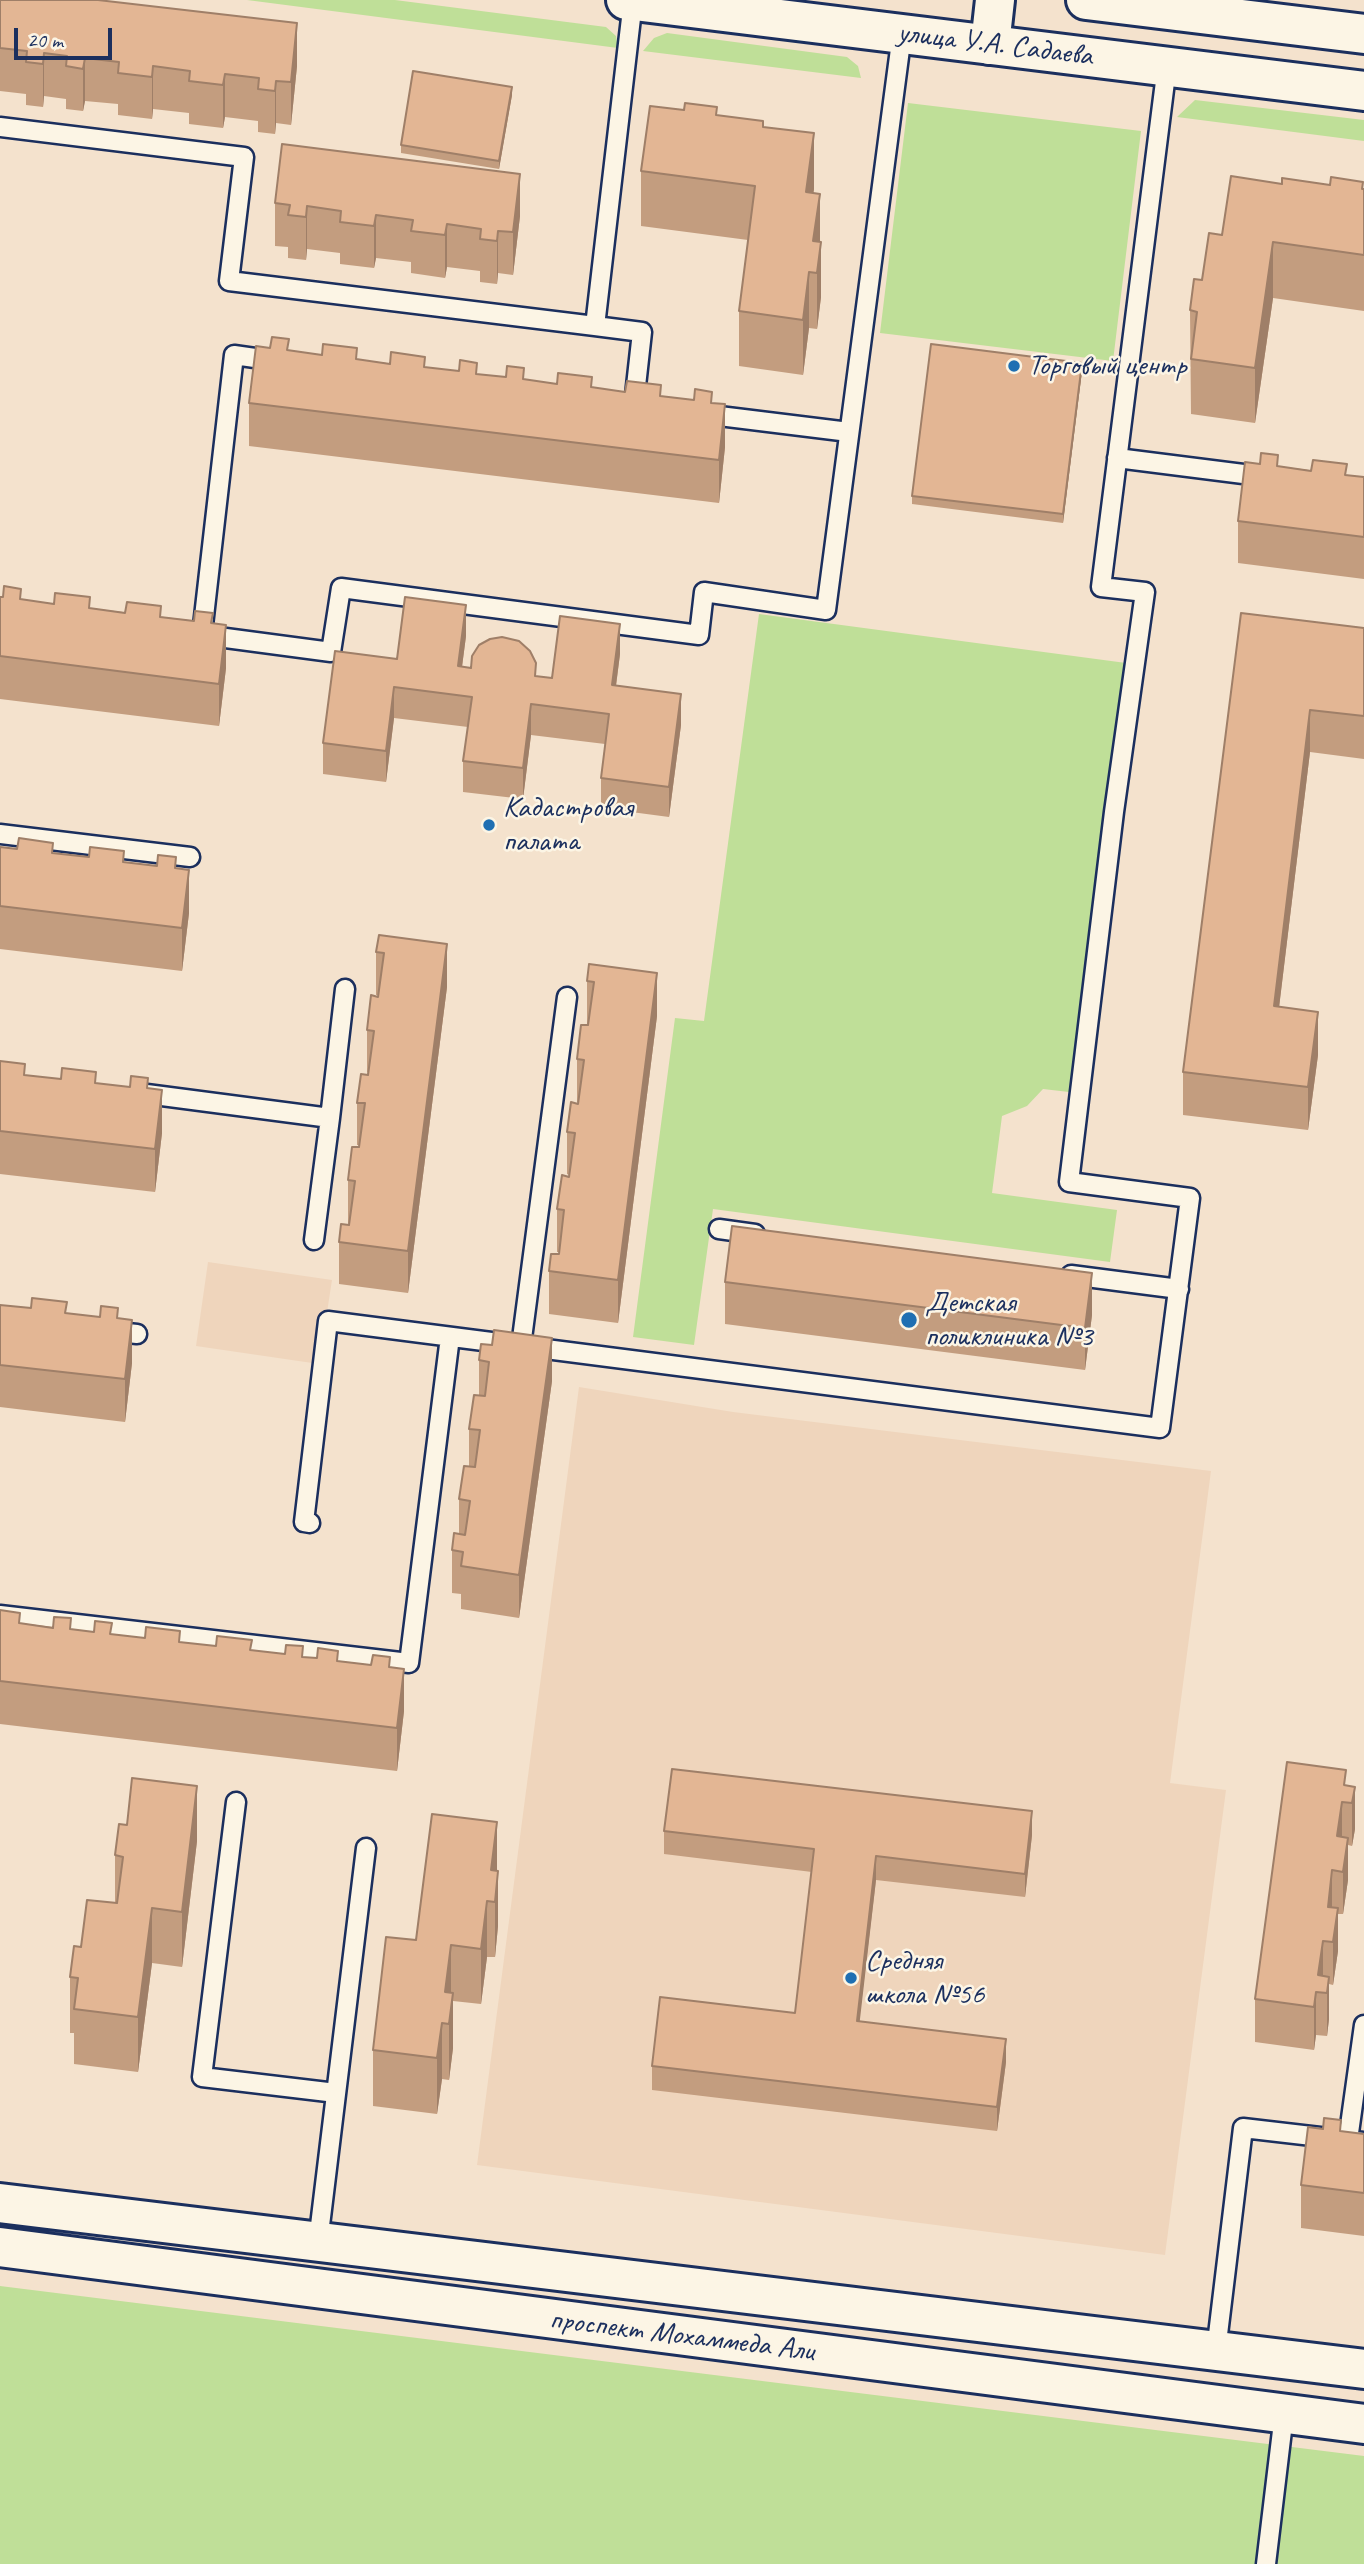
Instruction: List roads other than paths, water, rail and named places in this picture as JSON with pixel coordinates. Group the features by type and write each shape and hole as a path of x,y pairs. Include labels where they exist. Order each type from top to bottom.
{"main road":[{"name":"улица У.А. Садаева","path":"626,0 1364,91"},
{"path":"990,45 995,0"},
{"name":"улица У.А. Садаева","path":"1086,0 1364,34"},
{"name":"проспект Мохаммеда Али","path":"0,2203 1364,2369"},
{"name":"проспект Мохаммеда Али","path":"0,2247 1364,2424"}],"lane":[{"path":"595,326 633,1"},
{"path":"289,362 234,355 195,634 331,652 341,588 699,635 704,592 826,610 902,34"},
{"path":"310,1522 304,1522 328,1321 1160,1429 1190,1198 1069,1182 1114,813 1145,592 1101,587 1167,66"},
{"path":"0,127 244,157 229,281 642,331 633,405"},
{"path":"687,412 849,432"},
{"path":"1117,458 1282,479"},
{"path":"0,834 190,857"},
{"path":"314,1241 345,989"},
{"path":"521,1346 567,997"},
{"path":"124,1091 330,1118"},
{"path":"719,1230 769,1236"},
{"path":"1057,1273 1178,1289"},
{"path":"96,1330 137,1334"},
{"path":"0,1615 409,1663 450,1337"},
{"path":"236,1802 202,2077 336,2093"},
{"path":"318,2242 366,1848"},
{"path":"1216,2351 1243,2128 1356,2141 1364,2025"},
{"path":"1266,2564 1284,2414"}],"place":[{"name":"Торговый центр","path":"1014,366"},
{"name":"Кадастровая палата","path":"489,825"},
{"name":"Детская поликлиника №3","path":"909,1320"},
{"name":"Средняя школа №56","path":"851,1978"}]}
